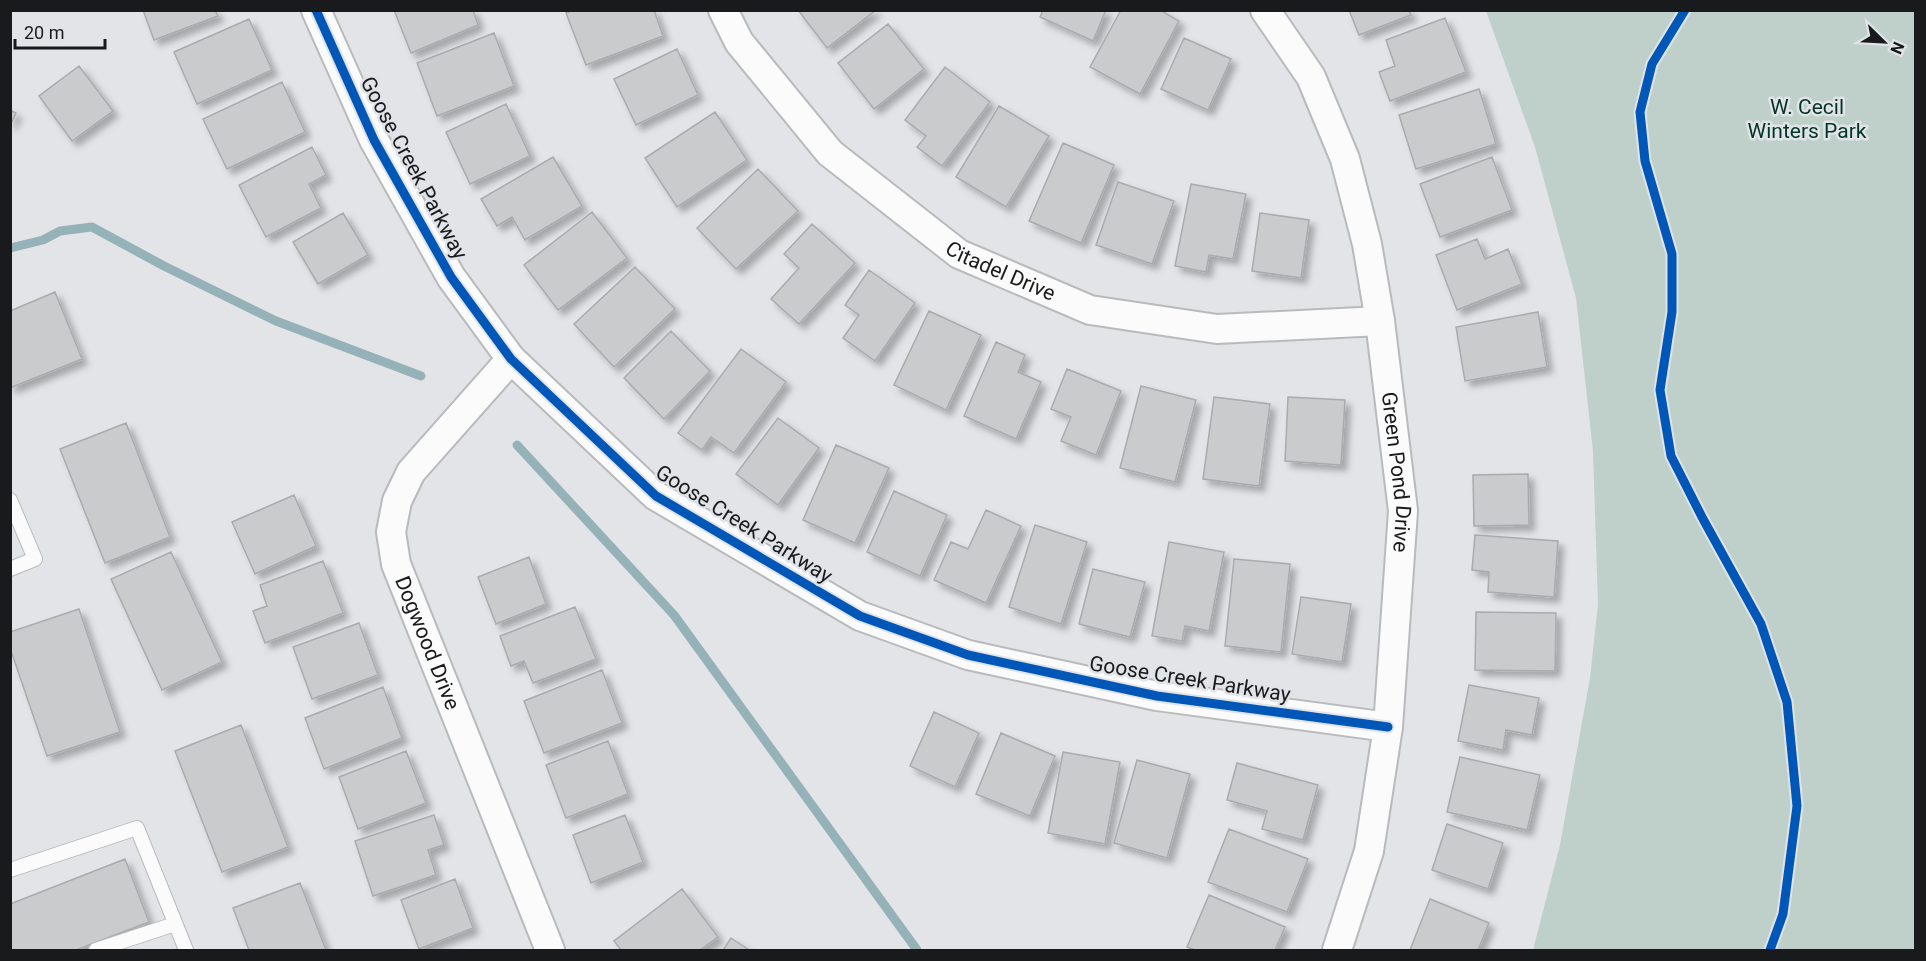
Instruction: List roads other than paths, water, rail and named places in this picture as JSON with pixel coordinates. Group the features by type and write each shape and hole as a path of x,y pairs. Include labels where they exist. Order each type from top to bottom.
{"street":[{"name":"Goose Creek Parkway","path":"316,10 374,140 451,277 510,359 656,496 860,616 968,654 1158,696 1388,727"},
{"name":"Citadel Drive","path":"723,10 739,42 830,153 959,255 1090,310 1217,329 1380,321"},
{"name":"Green Pond Drive","path":"1264,10 1311,76 1345,159 1367,244 1380,321 1403,511 1388,727 1369,850 1337,951"},
{"name":"Dogwood Drive","path":"510,359 411,472 397,501 391,532 396,564 550,951"}],"lane":[{"path":"10,500 35,559 10,569"},
{"path":"10,870 137,828 186,951"},
{"path":"96,951 175,924"}],"waterway":[{"path":"10,248 43,240 60,231 92,227 164,266 276,321 421,376"},
{"path":"517,445 674,615 917,950"}],"park label":[{"name":"W. Cecil Winters Park","path":"1807,119"}]}
